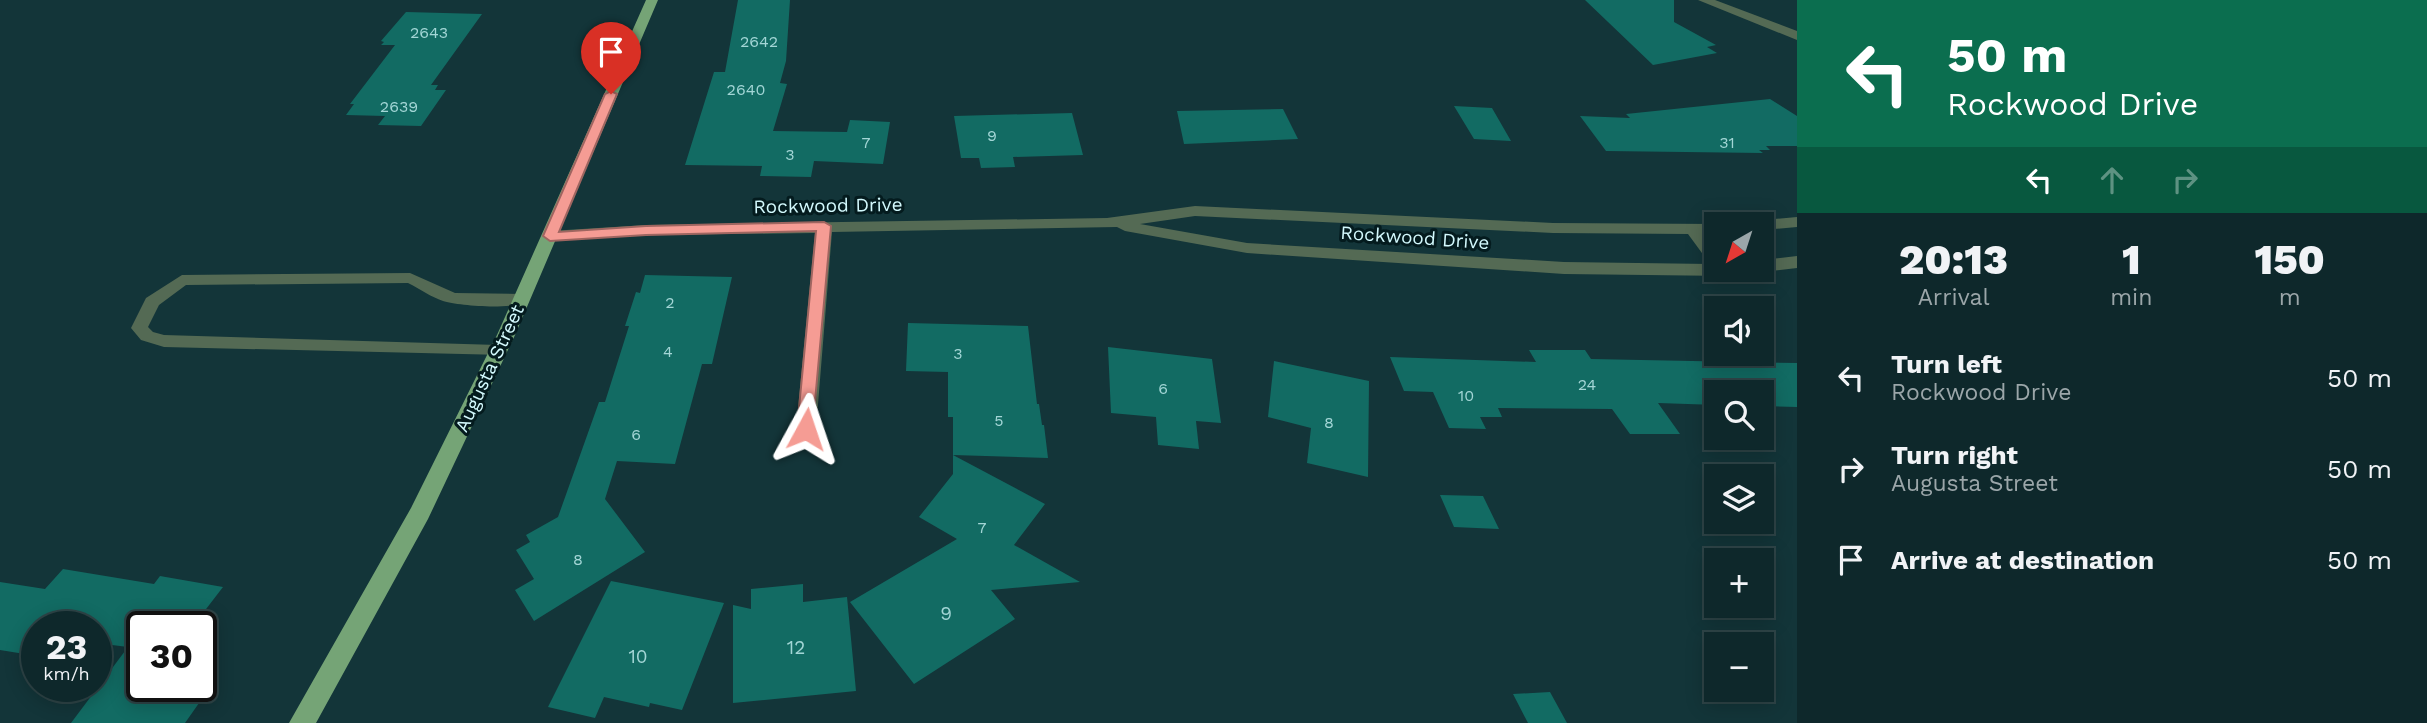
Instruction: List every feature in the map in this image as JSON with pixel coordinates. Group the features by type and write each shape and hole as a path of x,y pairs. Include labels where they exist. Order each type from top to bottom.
{"main road":[{"name":"Augusta Street","path":"302,723 420,513 522,299 652,0"}],"street":[{"path":"1704,0 1797,36"},
{"name":"Rockwood Drive","path":"550,236 646,230 1107,223 1195,211 1540,227 1704,230"},
{"path":"1774,224 1797,222"},
{"name":"Rockwood Drive","path":"1107,223 1247,248 1564,268 1704,270"},
{"path":"806,429 824,226"},
{"path":"1694,230 1704,244"},
{"path":"1774,265 1797,262"}],"lane":[{"path":"498,351 164,341 147,336 139,328 152,302 182,280 410,278 454,298 522,299"}],"building":[{"path":"738,0 790,0 786,61 780,83 787,84 773,131 847,132 850,120 890,122 883,164 814,161 811,177 760,176 762,166 685,165 714,72 725,72"},
{"path":"1585,0 1674,0 1674,22 1716,45 1707,47 1717,53 1653,65"},
{"path":"406,12 482,14 431,85 438,85 435,90 446,90 421,126 378,125 385,116 346,115 354,104 350,104 395,45 381,45 384,42 381,41"},
{"path":"1770,99 1797,116 1797,146 1766,146 1770,150 1759,150 1763,153 1606,151 1580,116 1630,118 1626,114"},
{"path":"1454,106 1492,108 1511,141 1474,139"},
{"path":"1283,109 1298,139 1184,144 1177,111"},
{"path":"1072,113 1083,155 1013,157 1015,167 981,168 979,158 961,158 954,116"},
{"path":"645,275 732,277 712,364 702,364 675,464 617,461 605,499 645,552 534,621 515,590 534,579 516,550 530,542 526,535 558,517 599,402 605,402 629,326 625,326 636,292 640,293"},
{"path":"908,323 1028,326 1037,404 1044,425 1048,458 953,455 953,417 948,417 948,372 906,371"},
{"path":"1108,347 1212,359 1221,423 1196,421 1199,449 1158,445 1156,417 1111,413"},
{"path":"1529,350 1585,350 1591,359 1704,361 1704,366 1774,366 1774,363 1797,363 1797,407 1774,406 1774,380 1704,380 1704,405 1658,403 1680,434 1630,434 1612,409 1498,408 1502,417 1480,417 1486,429 1449,428 1433,392 1404,391 1390,357 1536,362"},
{"path":"1274,361 1369,381 1368,477 1307,463 1311,428 1268,417"},
{"path":"953,455 1045,504 1014,545 1080,582 991,590 1015,619 914,684 850,602 957,539 919,517 953,474"},
{"path":"1440,495 1483,496 1499,529 1454,527"},
{"path":"63,569 154,584 160,576 223,587 205,611 126,611 126,647 112,645 112,611 21,611 21,653 0,650 0,582 45,589"},
{"path":"611,581 724,603 682,710 650,703 649,707 604,697 595,718 548,707"},
{"path":"803,584 803,602 847,597 856,691 733,703 733,605 751,609 751,589"},
{"path":"126,650 126,702 200,702 185,723 71,723 87,702 112,702 112,668"},
{"path":"1550,692 1567,723 1528,723 1513,694"}],"route":[{"path":"611,94 550,236 646,230 824,226 806,429"}]}
